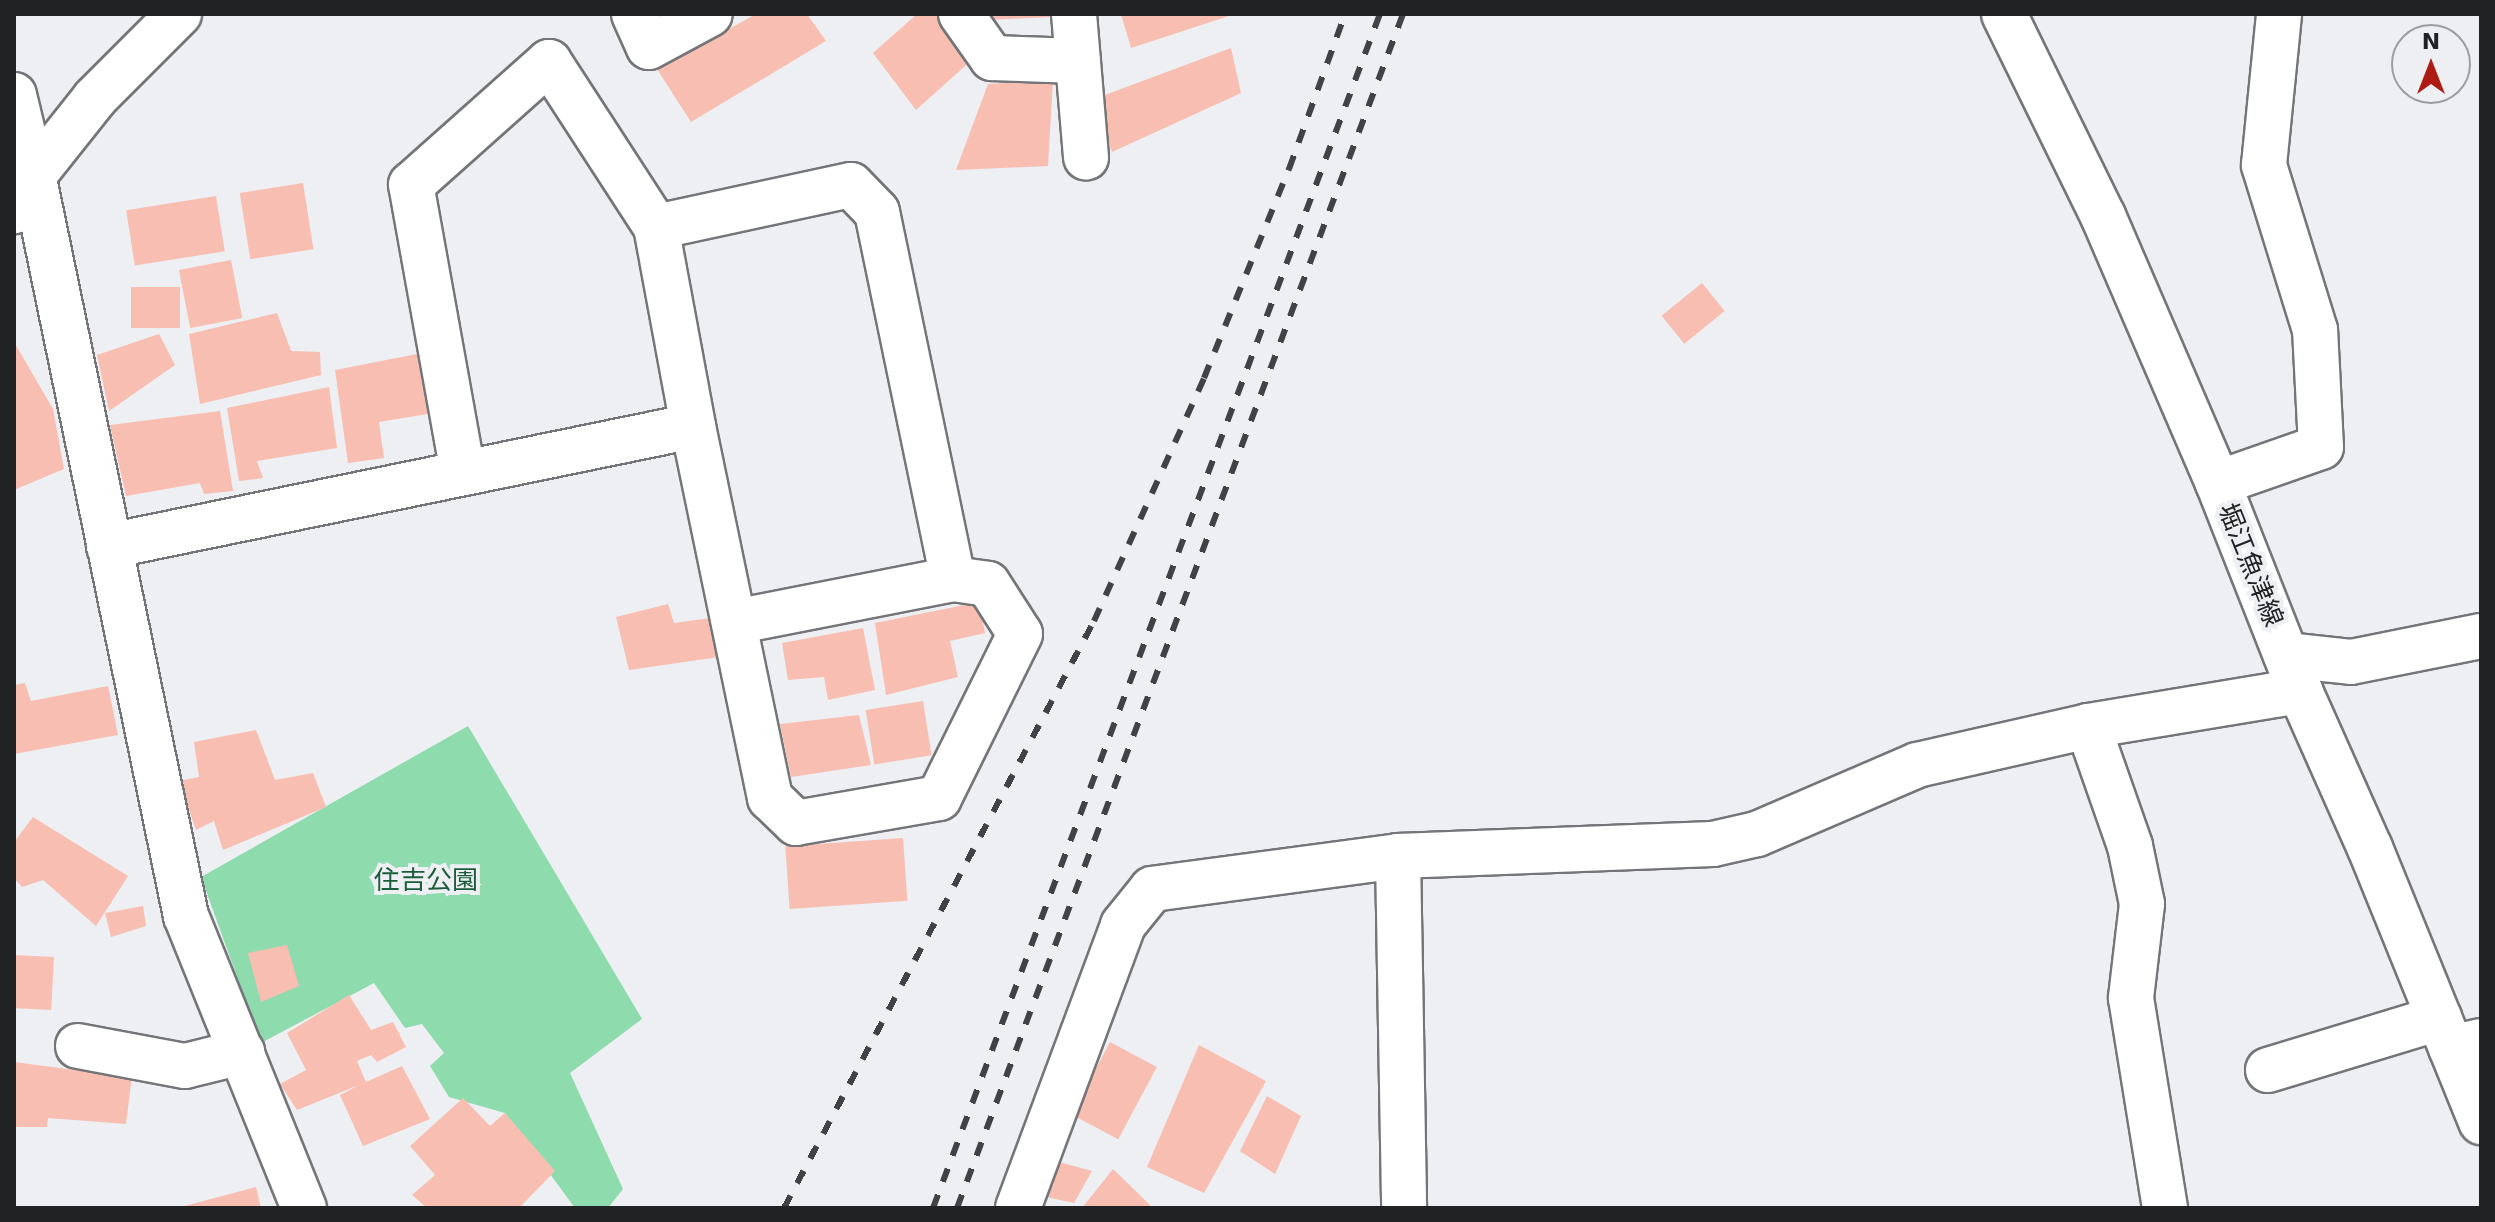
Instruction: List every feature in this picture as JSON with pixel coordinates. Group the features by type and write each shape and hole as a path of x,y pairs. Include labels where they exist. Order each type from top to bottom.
{"street":[{"path":"21,197 95,98 179,14"},
{"path":"634,14 649,47 710,14"},
{"path":"961,14 992,58 1078,61"},
{"path":"1074,14 1086,158"},
{"name":"堀江魚津線","path":"2004,14 2103,216 2218,483 2293,673 2457,1036 2481,1122"},
{"path":"2218,483 2321,447 2315,330 2264,165 2279,14"},
{"path":"463,473 411,185 549,62 656,227 693,426 770,798 796,823 939,798 1020,634 988,584 953,579 734,622"},
{"path":"14,95 21,197 109,546 186,916 304,1208"},
{"path":"656,227 851,185 877,212 953,579"},
{"path":"109,546 693,426"},
{"path":"1018,1208 1123,925 1152,889 1398,856 1713,844 1757,834 1917,765 2088,726 2293,673 2481,636"},
{"path":"2088,726 2130,846 2142,904 2131,998 2165,1208"},
{"path":"1398,856 1404,1208"},
{"path":"2268,1070 2457,1036"},
{"path":"78,1046 185,1066 242,1052"}],"green space":[{"name":"住吉公園","path":"468,726 642,1019 570,1073 623,1189 608,1208 575,1208 505,1113 449,1097 430,1066 444,1053 422,1024 405,1028 374,983 261,1043 201,877"}],"building":[{"path":"756,14 807,14 826,41 691,122 657,69"},
{"path":"917,14 936,14 974,58 916,110 873,53"},
{"path":"983,14 1052,14 1052,17 987,20"},
{"path":"1121,14 1232,14 1232,15 1131,48"},
{"path":"1231,48 1241,93 1112,152 1094,99"},
{"path":"1053,80 1048,166 956,170 988,84"},
{"path":"303,183 313,249 250,259 240,193"},
{"path":"216,196 225,251 135,266 126,210"},
{"path":"231,260 242,318 190,328 179,270"},
{"path":"1702,283 1725,311 1684,344 1662,316"},
{"path":"131,287 180,287 180,328 131,328"},
{"path":"277,313 291,351 320,352 321,375 200,404 189,334"},
{"path":"159,334 175,365 109,411 97,355"},
{"path":"14,342 53,409 64,469 14,490"},
{"path":"417,354 428,414 379,422 384,458 348,463 335,370"},
{"path":"329,387 337,448 257,461 263,478 239,481 227,408"},
{"path":"220,411 233,491 204,494 200,483 126,496 110,425"},
{"path":"979,602 985,633 950,641 958,677 886,695 875,623"},
{"path":"668,604 674,623 711,618 719,657 629,670 616,617"},
{"path":"863,628 875,690 828,700 824,677 788,680 782,643"},
{"path":"25,683 31,701 108,686 118,735 14,754 14,685"},
{"path":"923,701 932,755 874,764 866,710"},
{"path":"859,715 871,765 791,777 780,724"},
{"path":"256,730 275,780 313,773 326,807 223,850 214,821 196,830 179,781 199,777 194,742"},
{"path":"33,817 128,876 96,926 43,880 22,887 14,878 14,842"},
{"path":"903,838 907,901 790,909 785,846"},
{"path":"143,906 146,926 111,937 105,913"},
{"path":"287,945 299,986 261,1002 248,953"},
{"path":"14,955 54,957 51,1010 14,1008"},
{"path":"349,995 371,1030 393,1022 406,1047 377,1062 371,1055 357,1061 366,1082 402,1066 430,1119 363,1146 340,1095 359,1085 297,1110 280,1084 306,1070 287,1033"},
{"path":"1110,1042 1157,1067 1118,1139 1072,1114"},
{"path":"1199,1045 1266,1081 1204,1193 1147,1167"},
{"path":"88,1061 133,1067 126,1124 48,1118 47,1127 14,1127 14,1062 82,1071"},
{"path":"1267,1096 1301,1116 1275,1174 1240,1151"},
{"path":"463,1098 490,1126 505,1113 555,1171 519,1208 427,1208 412,1195 435,1175 410,1146"},
{"path":"1048,1159 1092,1171 1074,1203 1037,1195"},
{"path":"1113,1169 1150,1205 1147,1208 1082,1208"},
{"path":"256,1187 261,1208 181,1208 181,1207"}],"railway":[{"path":"784,1208 1094,621 1204,378 1289,169 1345,14"},
{"path":"933,1208 1380,14"},
{"path":"957,1208 1403,14"}]}
